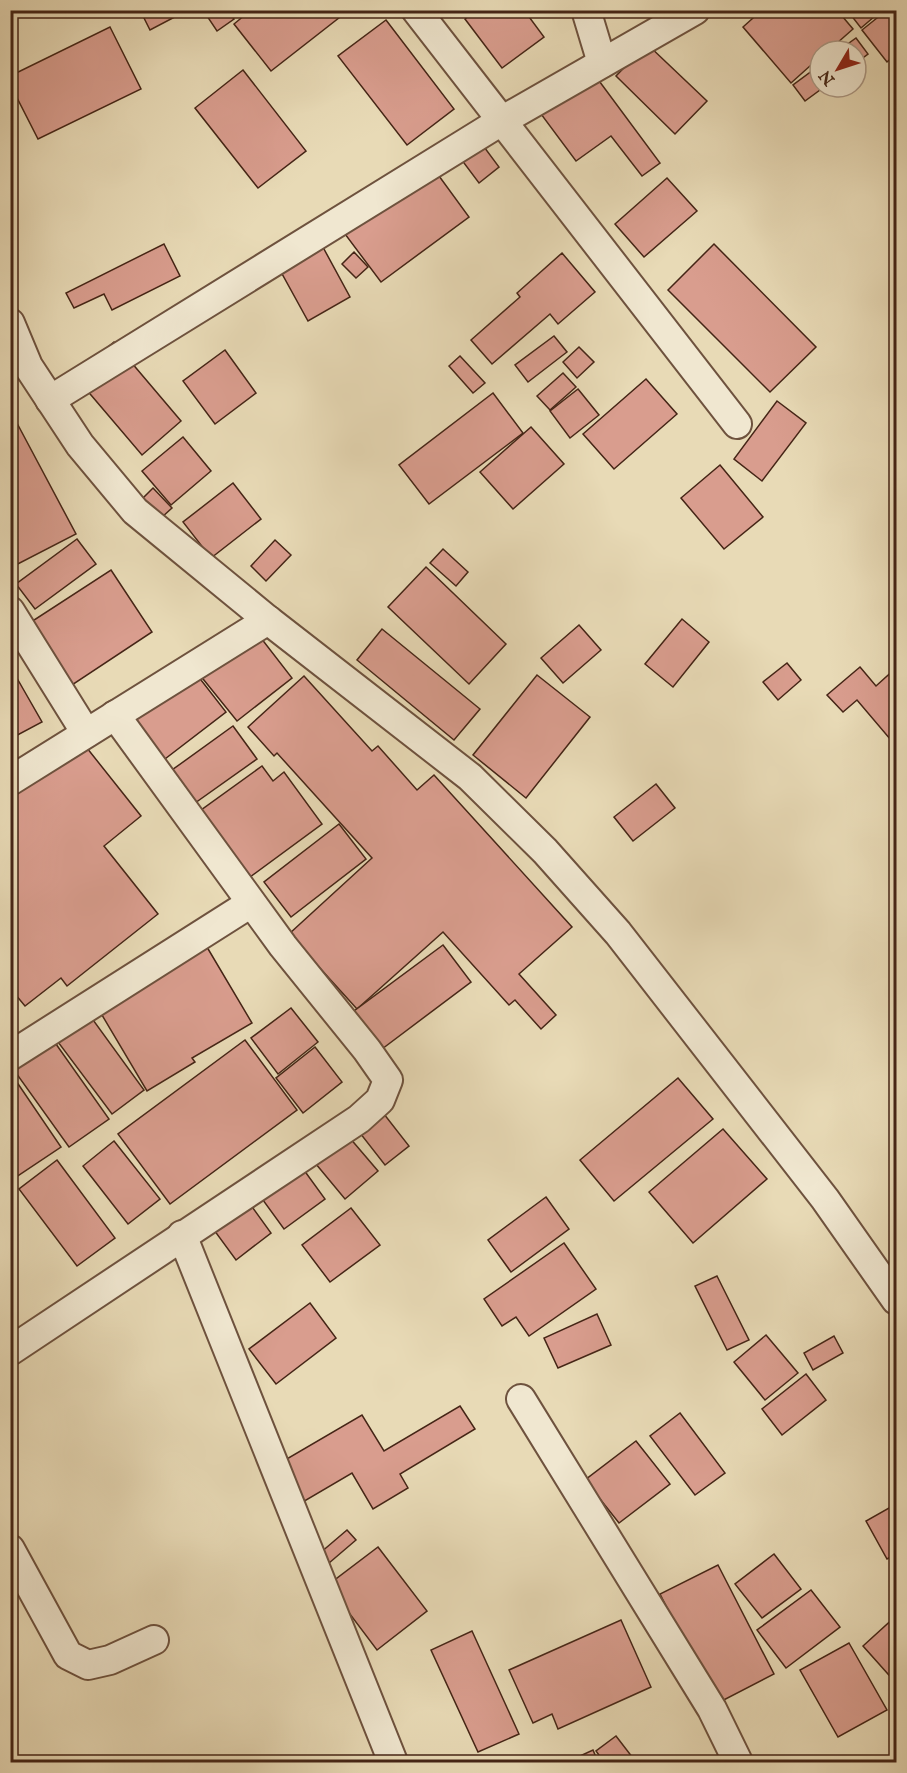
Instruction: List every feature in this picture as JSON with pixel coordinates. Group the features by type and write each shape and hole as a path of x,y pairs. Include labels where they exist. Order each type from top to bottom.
{"street":[{"path":"416,10 737,424"},
{"path":"586,10 602,63"},
{"path":"50,400 503,120 695,10"},
{"path":"10,322 28,366 80,446 135,511 268,620 470,777 545,851 625,943 825,1199 897,1300"},
{"path":"10,611 86,733"},
{"path":"10,781 268,620"},
{"path":"10,1351 359,1119 380,1100 388,1080 368,1050 283,946 115,716"},
{"path":"10,1056 251,903"},
{"path":"182,1235 393,1762"},
{"path":"521,1399 712,1709 738,1762"},
{"path":"10,1549 68,1655 88,1665 110,1660 154,1640"}],"building":[{"path":"140,10 188,10 150,30"},
{"path":"203,10 228,10 234,19 217,31"},
{"path":"251,10 349,10 271,71 234,24"},
{"path":"476,10 524,10 544,37 502,68 465,19"},
{"path":"762,10 837,10 853,29 842,39 808,39 808,68 791,83 743,27"},
{"path":"847,10 882,10 861,28"},
{"path":"887,10 896,10 896,54 887,62 862,30"},
{"path":"386,20 454,109 407,145 338,56"},
{"path":"110,27 141,89 38,139 10,84 10,76"},
{"path":"647,44 707,101 675,134 616,76"},
{"path":"243,70 306,151 258,188 195,108"},
{"path":"591,70 660,163 642,176 611,136 576,161 538,110"},
{"path":"808,74 808,99 805,101 793,85"},
{"path":"473,132 499,167 479,183 452,147"},
{"path":"431,165 469,217 381,282 342,230"},
{"path":"667,178 697,211 644,257 615,224"},
{"path":"318,238 350,297 308,321 275,261"},
{"path":"164,244 180,276 112,310 104,294 74,308 66,293"},
{"path":"714,244 816,347 770,392 668,290"},
{"path":"354,252 368,267 356,278 342,264"},
{"path":"562,253 595,292 558,324 550,314 492,364 471,340 520,297 517,293"},
{"path":"554,336 567,352 528,382 515,365"},
{"path":"114,342 181,421 142,455 74,375"},
{"path":"579,347 594,362 577,378 563,362"},
{"path":"225,350 256,393 215,424 183,381"},
{"path":"460,356 485,383 473,393 449,366"},
{"path":"563,373 576,387 550,410 537,396"},
{"path":"646,379 677,414 614,469 583,434"},
{"path":"578,389 599,415 570,438 550,411"},
{"path":"493,393 523,433 429,504 399,465"},
{"path":"777,401 806,423 762,481 734,459"},
{"path":"10,410 76,534 10,568"},
{"path":"531,427 564,464 513,509 480,472"},
{"path":"183,437 211,471 171,505 142,471"},
{"path":"720,465 763,517 724,549 681,498"},
{"path":"233,483 261,519 211,558 183,522"},
{"path":"153,488 172,508 161,518 142,499"},
{"path":"77,539 96,564 35,609 16,584"},
{"path":"275,540 291,555 266,581 251,566"},
{"path":"443,549 468,572 456,586 430,563"},
{"path":"426,567 506,644 469,684 388,607"},
{"path":"111,570 152,632 72,685 31,622"},
{"path":"682,619 709,642 673,687 645,664"},
{"path":"247,620 292,678 237,721 191,664"},
{"path":"579,625 601,650 563,683 541,658"},
{"path":"382,629 480,709 454,740 357,660"},
{"path":"187,662 226,712 161,762 122,712"},
{"path":"787,663 801,680 778,700 763,682"},
{"path":"10,666 42,722 10,739"},
{"path":"860,667 876,686 896,668 896,746 857,700 843,712 827,695"},
{"path":"537,675 590,717 526,798 473,755"},
{"path":"304,676 372,751 378,746 417,790 434,775 572,927 519,974 556,1015 541,1029 515,1000 509,1005 443,932 357,1009 289,934 372,858 277,753 274,756 248,727"},
{"path":"233,726 257,759 195,803 172,770"},
{"path":"79,738 141,816 104,846 158,914 67,986 61,978 25,1006 10,988 10,792"},
{"path":"262,766 273,781 284,772 322,824 246,880 197,813"},
{"path":"656,784 675,808 633,841 614,817"},
{"path":"339,824 366,859 291,917 264,882"},
{"path":"201,937 252,1023 192,1058 195,1062 147,1091 99,1010"},
{"path":"443,945 471,982 382,1049 354,1011"},
{"path":"291,1008 318,1042 278,1074 251,1038"},
{"path":"88,1013 144,1090 112,1114 55,1038"},
{"path":"51,1037 109,1119 69,1147 11,1066"},
{"path":"245,1040 297,1110 170,1204 118,1134"},
{"path":"315,1047 342,1082 303,1113 276,1078"},
{"path":"10,1072 61,1147 10,1181"},
{"path":"678,1078 713,1119 614,1201 580,1160"},
{"path":"373,1100 409,1146 385,1165 349,1119"},
{"path":"723,1129 767,1179 693,1243 649,1192"},
{"path":"343,1130 378,1171 345,1199 311,1158"},
{"path":"114,1141 160,1199 128,1224 83,1166"},
{"path":"57,1160 115,1238 77,1266 19,1189"},
{"path":"301,1166 325,1199 284,1229 260,1196"},
{"path":"546,1197 569,1229 511,1272 488,1240"},
{"path":"250,1204 271,1233 236,1260 214,1230"},
{"path":"351,1208 380,1245 330,1282 302,1245"},
{"path":"564,1243 596,1289 529,1336 516,1317 502,1326 484,1299"},
{"path":"717,1276 749,1340 727,1350 695,1286"},
{"path":"310,1303 336,1338 276,1384 249,1349"},
{"path":"597,1314 611,1345 558,1368 544,1338"},
{"path":"766,1335 798,1373 765,1400 734,1362"},
{"path":"834,1336 843,1353 813,1370 804,1353"},
{"path":"806,1374 826,1400 782,1435 762,1409"},
{"path":"460,1406 475,1429 400,1474 408,1488 373,1509 352,1473 296,1506 273,1467 362,1415 384,1451"},
{"path":"680,1413 725,1473 695,1495 650,1436"},
{"path":"636,1441 670,1484 619,1523 585,1480"},
{"path":"896,1504 896,1554 887,1559 866,1521"},
{"path":"347,1530 356,1540 322,1569 313,1559"},
{"path":"378,1547 427,1611 377,1650 328,1585"},
{"path":"774,1554 801,1589 762,1618 735,1584"},
{"path":"718,1565 774,1674 716,1704 660,1594"},
{"path":"811,1590 840,1627 786,1668 757,1630"},
{"path":"896,1616 896,1683 863,1646"},
{"path":"621,1620 651,1687 558,1729 552,1714 533,1723 509,1670"},
{"path":"472,1631 519,1734 478,1752 431,1650"},
{"path":"849,1643 887,1710 838,1737 800,1670"},
{"path":"616,1736 636,1762 604,1762 596,1751"},
{"path":"593,1750 598,1762 567,1762"}]}
